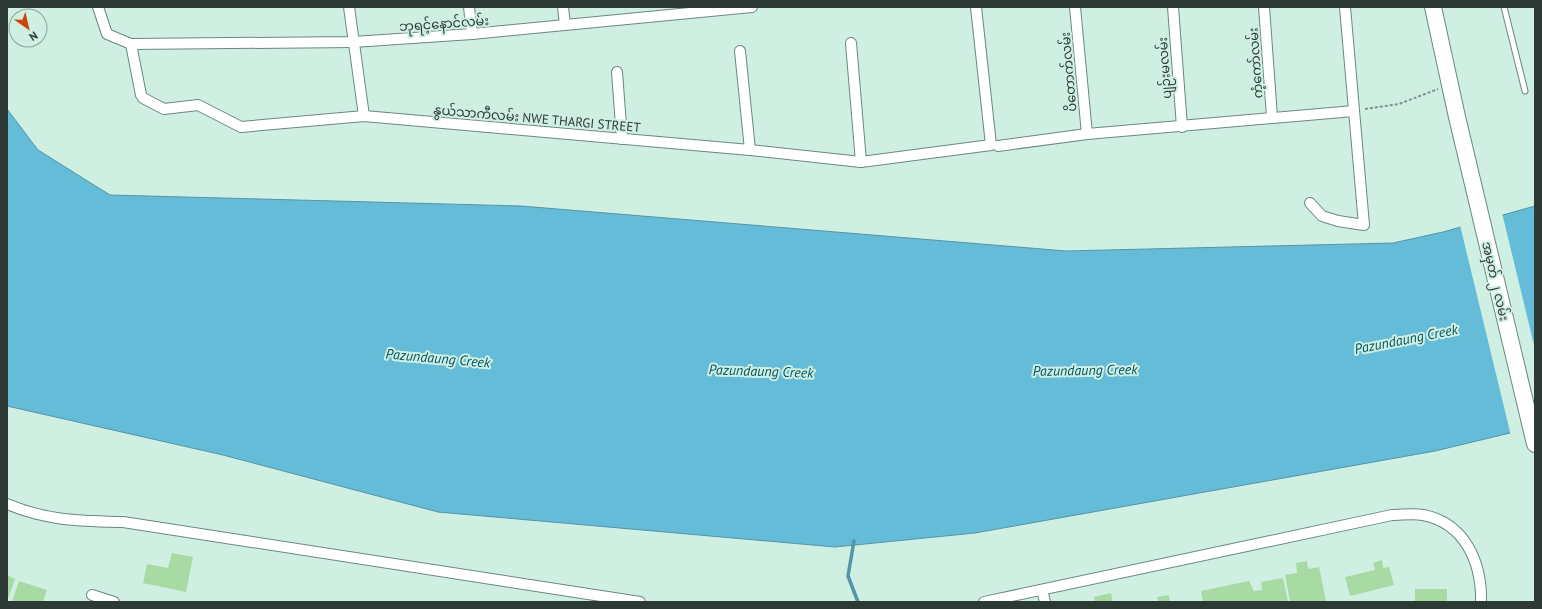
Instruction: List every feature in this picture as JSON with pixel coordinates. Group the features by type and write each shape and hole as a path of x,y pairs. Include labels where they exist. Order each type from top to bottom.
{"main road":[{"name":"အမှတ် ၂ လမ်း","path":"1433,7 1457,117 1535,444"}],"street":[{"path":"98,7 107,34 130,44"},
{"path":"348,7 364,116"},
{"path":"469,7 472,34"},
{"path":"563,7 564,25"},
{"name":"ဘုရင့်နောင်လမ်း","path":"130,44 353,42 472,34 564,25 658,12 752,7"},
{"path":"976,7 994,145"},
{"name":"ပိတောက်လမ်း","path":"1075,7 1087,134"},
{"name":"ပျဉ်းမလမ်း","path":"1173,7 1182,127"},
{"name":"ကံ့ကော်လမ်း","path":"1264,7 1272,117"},
{"path":"1310,203 1322,216 1338,221 1364,225 1345,7"},
{"path":"851,43 862,162"},
{"name":"နွယ်သာကီလမ်း NWE THARGI STREET","path":"130,44 141,95 143,98 164,109 198,105 241,127 364,116 750,150 862,162 1087,134 1182,127 1354,110"},
{"path":"740,51 750,150"},
{"path":"617,72 622,139"},
{"path":"7,504 30,514 70,521 123,522 640,602"},
{"path":"984,602 1392,515 1422,514 1447,523 1463,539 1476,562 1481,585 1481,602"},
{"path":"1042,590 1045,602"},
{"path":"92,595 114,602"}],"lane":[{"path":"1504,7 1525,91"}],"path":[{"path":"1354,110 1399,104 1450,84"}],"water":[{"name":"Pazundaung Creek","path":"7,109 38,150 110,195 521,206 1066,251 1393,243 1443,232 1535,206 1535,427 1435,451 975,533 835,547 438,512 223,455 7,406"}],"pier":[{"path":"1502,213 1535,349 1535,429 1511,436 1460,225"}],"building":[{"path":"172,553 193,557 186,592 143,583 147,564 168,568"},
{"path":"1382,560 1383,568 1389,567 1394,585 1350,596 1345,577 1375,570 1373,563"},
{"path":"1307,561 1308,569 1319,567 1326,601 1290,602 1285,575 1297,573 1296,563"},
{"path":"7,575 15,579 7,601"},
{"path":"1283,578 1288,602 1203,602 1201,591 1249,581 1254,591 1262,590 1261,582"},
{"path":"19,581 47,590 43,602 12,602"},
{"path":"1415,589 1447,589 1447,602 1415,602"},
{"path":"1111,593 1113,602 1095,602 1094,597"},
{"path":"1169,595 1170,602 1158,602 1157,597"}],"waterway":[{"path":"854,541 848,576 858,602"}]}
